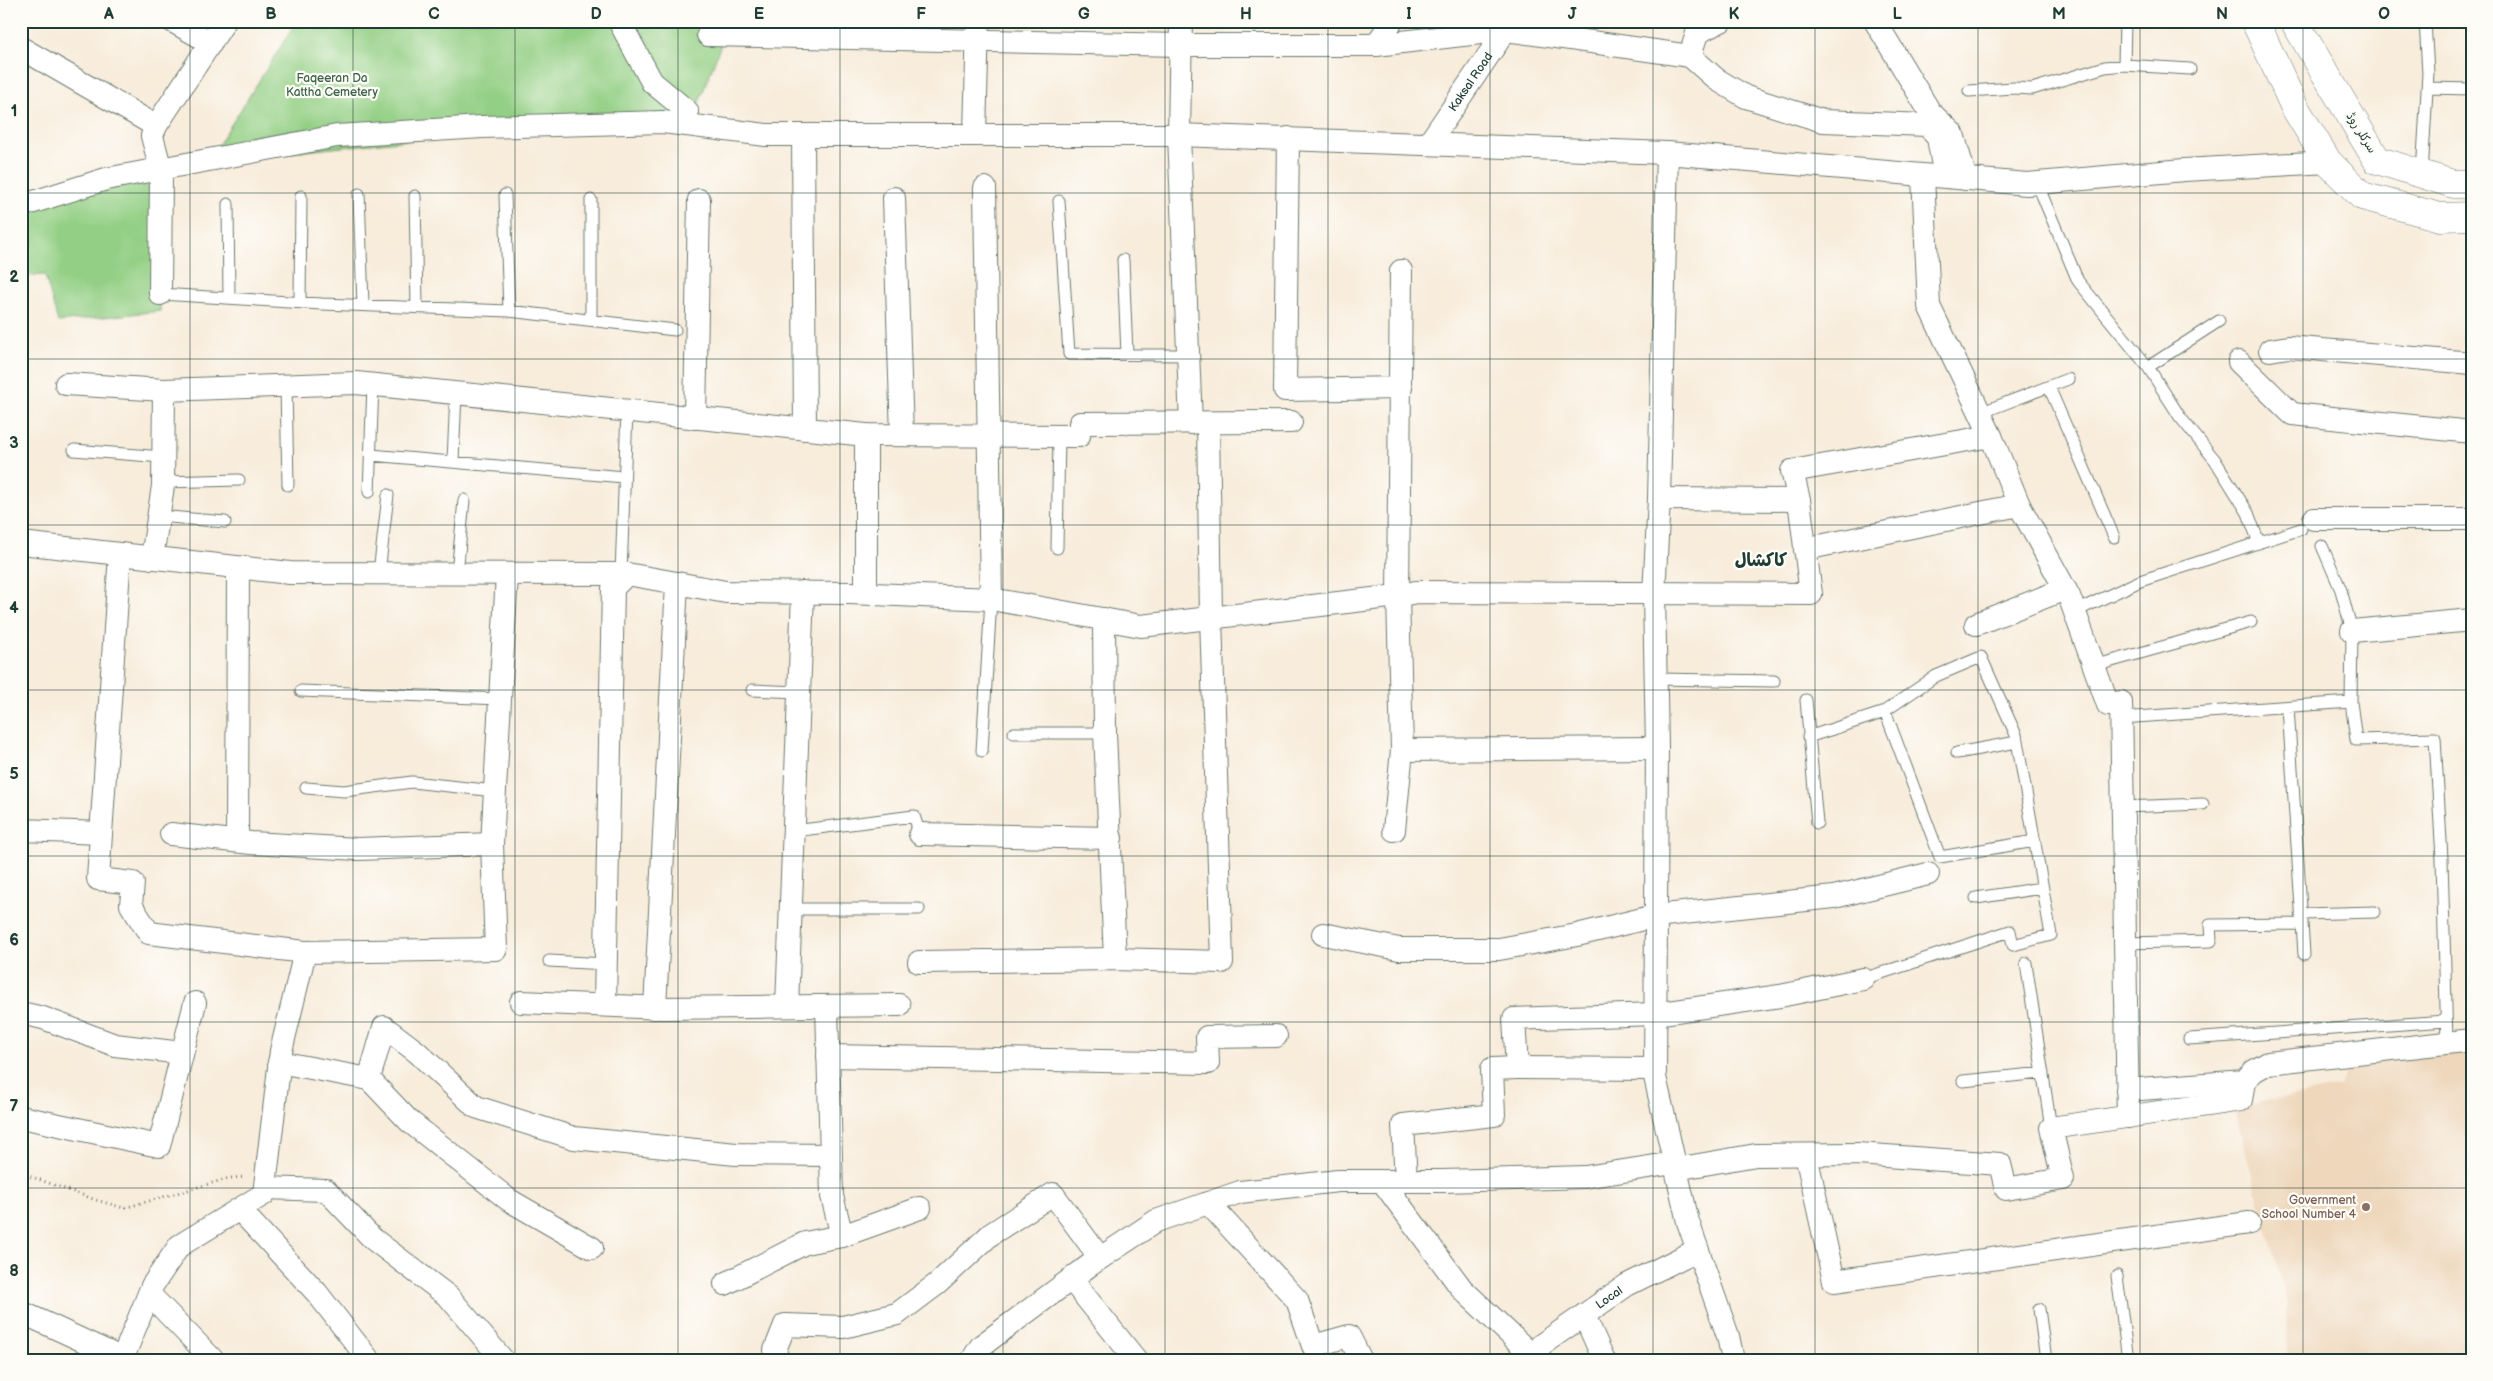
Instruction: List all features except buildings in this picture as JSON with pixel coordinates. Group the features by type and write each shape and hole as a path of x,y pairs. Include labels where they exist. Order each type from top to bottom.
{"main road":[{"path":"2254,21 2294,106 2328,162 2362,196 2440,217 2472,216"},
{"name":"سرکلر روڈ","path":"2294,21 2377,160 2453,184 2472,184"}],"street":[{"path":"172,21 211,43"},
{"path":"160,294 160,170 152,136 156,126 225,21"},
{"path":"620,21 652,82 687,111 687,125"},
{"path":"919,962 1115,959 1222,962 1211,616 1200,423 1188,355 1179,134 1181,21"},
{"path":"1376,45 1392,21"},
{"path":"1690,56 1693,27 1721,21"},
{"path":"1874,21 1930,112 1953,134 1944,177 1929,306 1992,436 2019,505 2065,589 2108,705 2120,702 2128,1116"},
{"path":"708,35 978,30 1180,45 1376,45 1509,26 1690,56 1716,79 1746,97 1823,121 1927,125 1938,138 1944,177"},
{"name":"Kaksal Road","path":"1429,143 1509,26"},
{"path":"975,135 978,30"},
{"path":"21,48 156,126"},
{"path":"21,206 106,180 337,136 482,127 663,122 766,135 1179,134 1667,153 1944,177 2037,183 2184,170 2328,162"},
{"path":"803,135 805,429"},
{"path":"1288,138 1285,390 1401,388"},
{"path":"1667,153 1659,498 1654,594 1657,679 1655,1070 1688,1222 1728,1336 1733,1360"},
{"path":"985,188 990,599"},
{"path":"894,198 902,435"},
{"path":"695,418 700,200"},
{"path":"1394,830 1402,750 1398,596 1401,271"},
{"path":"2270,350 2288,347 2472,363"},
{"path":"2239,362 2292,414 2472,432"},
{"path":"66,384 164,390 356,383 866,435 1079,436 1080,424 1291,422"},
{"path":"152,558 163,482 164,390"},
{"path":"866,435 866,593"},
{"path":"21,543 290,573 624,574 726,592 866,593 990,599 1141,626 1211,616 1398,596 1416,592 1811,594 1799,500 1792,471 1992,436"},
{"path":"1659,498 1799,500"},
{"path":"1805,549 2019,505"},
{"path":"2308,524 2472,519"},
{"path":"120,554 98,879 133,883 131,905 149,933 305,952 496,949 492,844 507,574"},
{"path":"237,841 238,568"},
{"path":"605,1005 613,588 624,574"},
{"path":"655,1008 677,583"},
{"path":"1976,624 2065,589"},
{"path":"787,1006 803,592"},
{"path":"1104,619 1105,733 1115,959"},
{"path":"2352,631 2472,620"},
{"path":"1402,750 1657,748"},
{"path":"21,830 101,833"},
{"path":"171,834 237,841 358,849 492,844"},
{"path":"920,834 1111,838"},
{"path":"1323,934 1399,949 1499,949 1576,935 1655,916 1834,897 1928,874"},
{"path":"21,1312 122,1359 149,1294 179,1246 264,1194 279,1062 305,952"},
{"path":"1517,1068 1514,1019 1655,1014 1780,996 1863,979"},
{"path":"521,1002 655,1008 899,1005"},
{"path":"21,1117 159,1146 195,1004"},
{"path":"827,1006 832,1196 842,1236"},
{"path":"21,1013 43,1018 115,1045 182,1053"},
{"path":"369,1079 384,1026 417,1052 476,1107 574,1138 736,1154 830,1155"},
{"path":"972,1360 981,1346 1100,1258 1156,1221 1240,1192 1338,1181 1585,1177 1756,1155 1857,1154 2000,1164 2006,1189 2063,1179 2051,1128 2241,1100 2244,1081 2254,1071 2268,1063 2446,1032 2472,1040"},
{"path":"828,1056 1208,1063 1207,1037 1276,1036"},
{"path":"279,1062 369,1079 410,1121 508,1200 592,1248"},
{"path":"1406,1181 1403,1125 1494,1115 1492,1069 1655,1070"},
{"path":"2127,1090 2244,1081"},
{"path":"1806,1155 1834,1281 2249,1223"},
{"path":"265,1181 326,1190 373,1239 449,1297 503,1360"},
{"path":"1382,1181 1462,1289 1533,1358"},
{"path":"778,1360 775,1350 785,1325 844,1327 897,1314 937,1284 991,1234 1053,1194 1100,1258"},
{"path":"1208,1203 1297,1300 1313,1346 1348,1336 1361,1360"},
{"path":"725,1284 805,1243 842,1236 920,1208"},
{"path":"239,1209 317,1293 369,1360"},
{"name":"Local","path":"1533,1358 1541,1345 1627,1285 1697,1250"},
{"path":"1072,1279 1136,1360"},
{"path":"149,1294 214,1360"},
{"path":"1584,1314 1604,1360"}],"lane":[{"path":"2124,65 2125,21"},
{"path":"2422,174 2427,88 2425,21"},
{"path":"1968,92 2014,88 2032,89 2105,67 2124,65 2190,69"},
{"path":"2427,88 2472,89"},
{"path":"2037,183 2078,281 2148,367 2180,417 2215,460 2248,513 2259,543"},
{"path":"359,194 362,305"},
{"path":"505,195 509,311"},
{"path":"300,302 301,196"},
{"path":"415,196 417,307"},
{"path":"591,200 591,320"},
{"path":"1059,201 1069,354 1188,355"},
{"path":"228,204 229,298"},
{"path":"1123,260 1127,354"},
{"path":"160,294 509,311 675,330"},
{"path":"2148,367 2219,321"},
{"path":"1980,413 2068,380"},
{"path":"369,492 373,385"},
{"path":"286,386 288,485"},
{"path":"2049,387 2114,537"},
{"path":"453,461 456,393"},
{"path":"624,574 626,410"},
{"path":"1057,548 1059,436"},
{"path":"74,450 163,457"},
{"path":"370,455 624,477"},
{"path":"163,482 239,480"},
{"path":"380,573 388,495"},
{"path":"457,574 464,500"},
{"path":"159,516 225,522"},
{"path":"2074,612 2140,581 2259,543 2308,524"},
{"path":"2189,1039 2446,1032 2442,868 2435,738 2356,740 2351,702 2352,631 2341,590 2322,546"},
{"path":"982,751 990,599"},
{"path":"2094,666 2251,622"},
{"path":"1808,738 1885,712 1936,676 1981,657 2017,742 2051,935 2013,946 2010,931 1903,968 1863,979"},
{"path":"1657,679 1774,681"},
{"path":"752,690 799,692"},
{"path":"302,691 500,699"},
{"path":"1806,700 1817,823"},
{"path":"2121,718 2351,702"},
{"path":"2288,707 2304,954"},
{"path":"1885,712 1940,857 2035,841"},
{"path":"1014,733 1105,733"},
{"path":"1957,753 2017,742"},
{"path":"306,788 344,791 412,782 495,791"},
{"path":"2122,807 2203,804"},
{"path":"794,831 914,816 920,834"},
{"path":"1976,898 2042,888"},
{"path":"791,909 919,909"},
{"path":"2125,944 2211,941 2210,925 2375,912"},
{"path":"550,962 606,964"},
{"path":"2026,964 2051,1128"},
{"path":"1963,1081 2043,1074"},
{"path":"2118,1276 2128,1360"},
{"path":"2039,1309 2046,1360"}],"path":[{"path":"21,1173 124,1208 230,1178 265,1181"}],"shaded area":[{"name":"Government School Number 4","path":"2472,1038 2472,1360 2287,1360 2287,1305 2234,1109 2339,1086 2359,1044"}],"green space":[{"name":"Faqeeran Da Kattha Cemetery","path":"297,21 730,21 696,110 208,161"},
{"path":"161,170 160,311 58,322 45,275 21,276 21,207"}],"place":[{"name":"Government School Number 4","path":"2366,1207"}],"district":[{"name":"کاکشال","path":"1761,560"}]}
